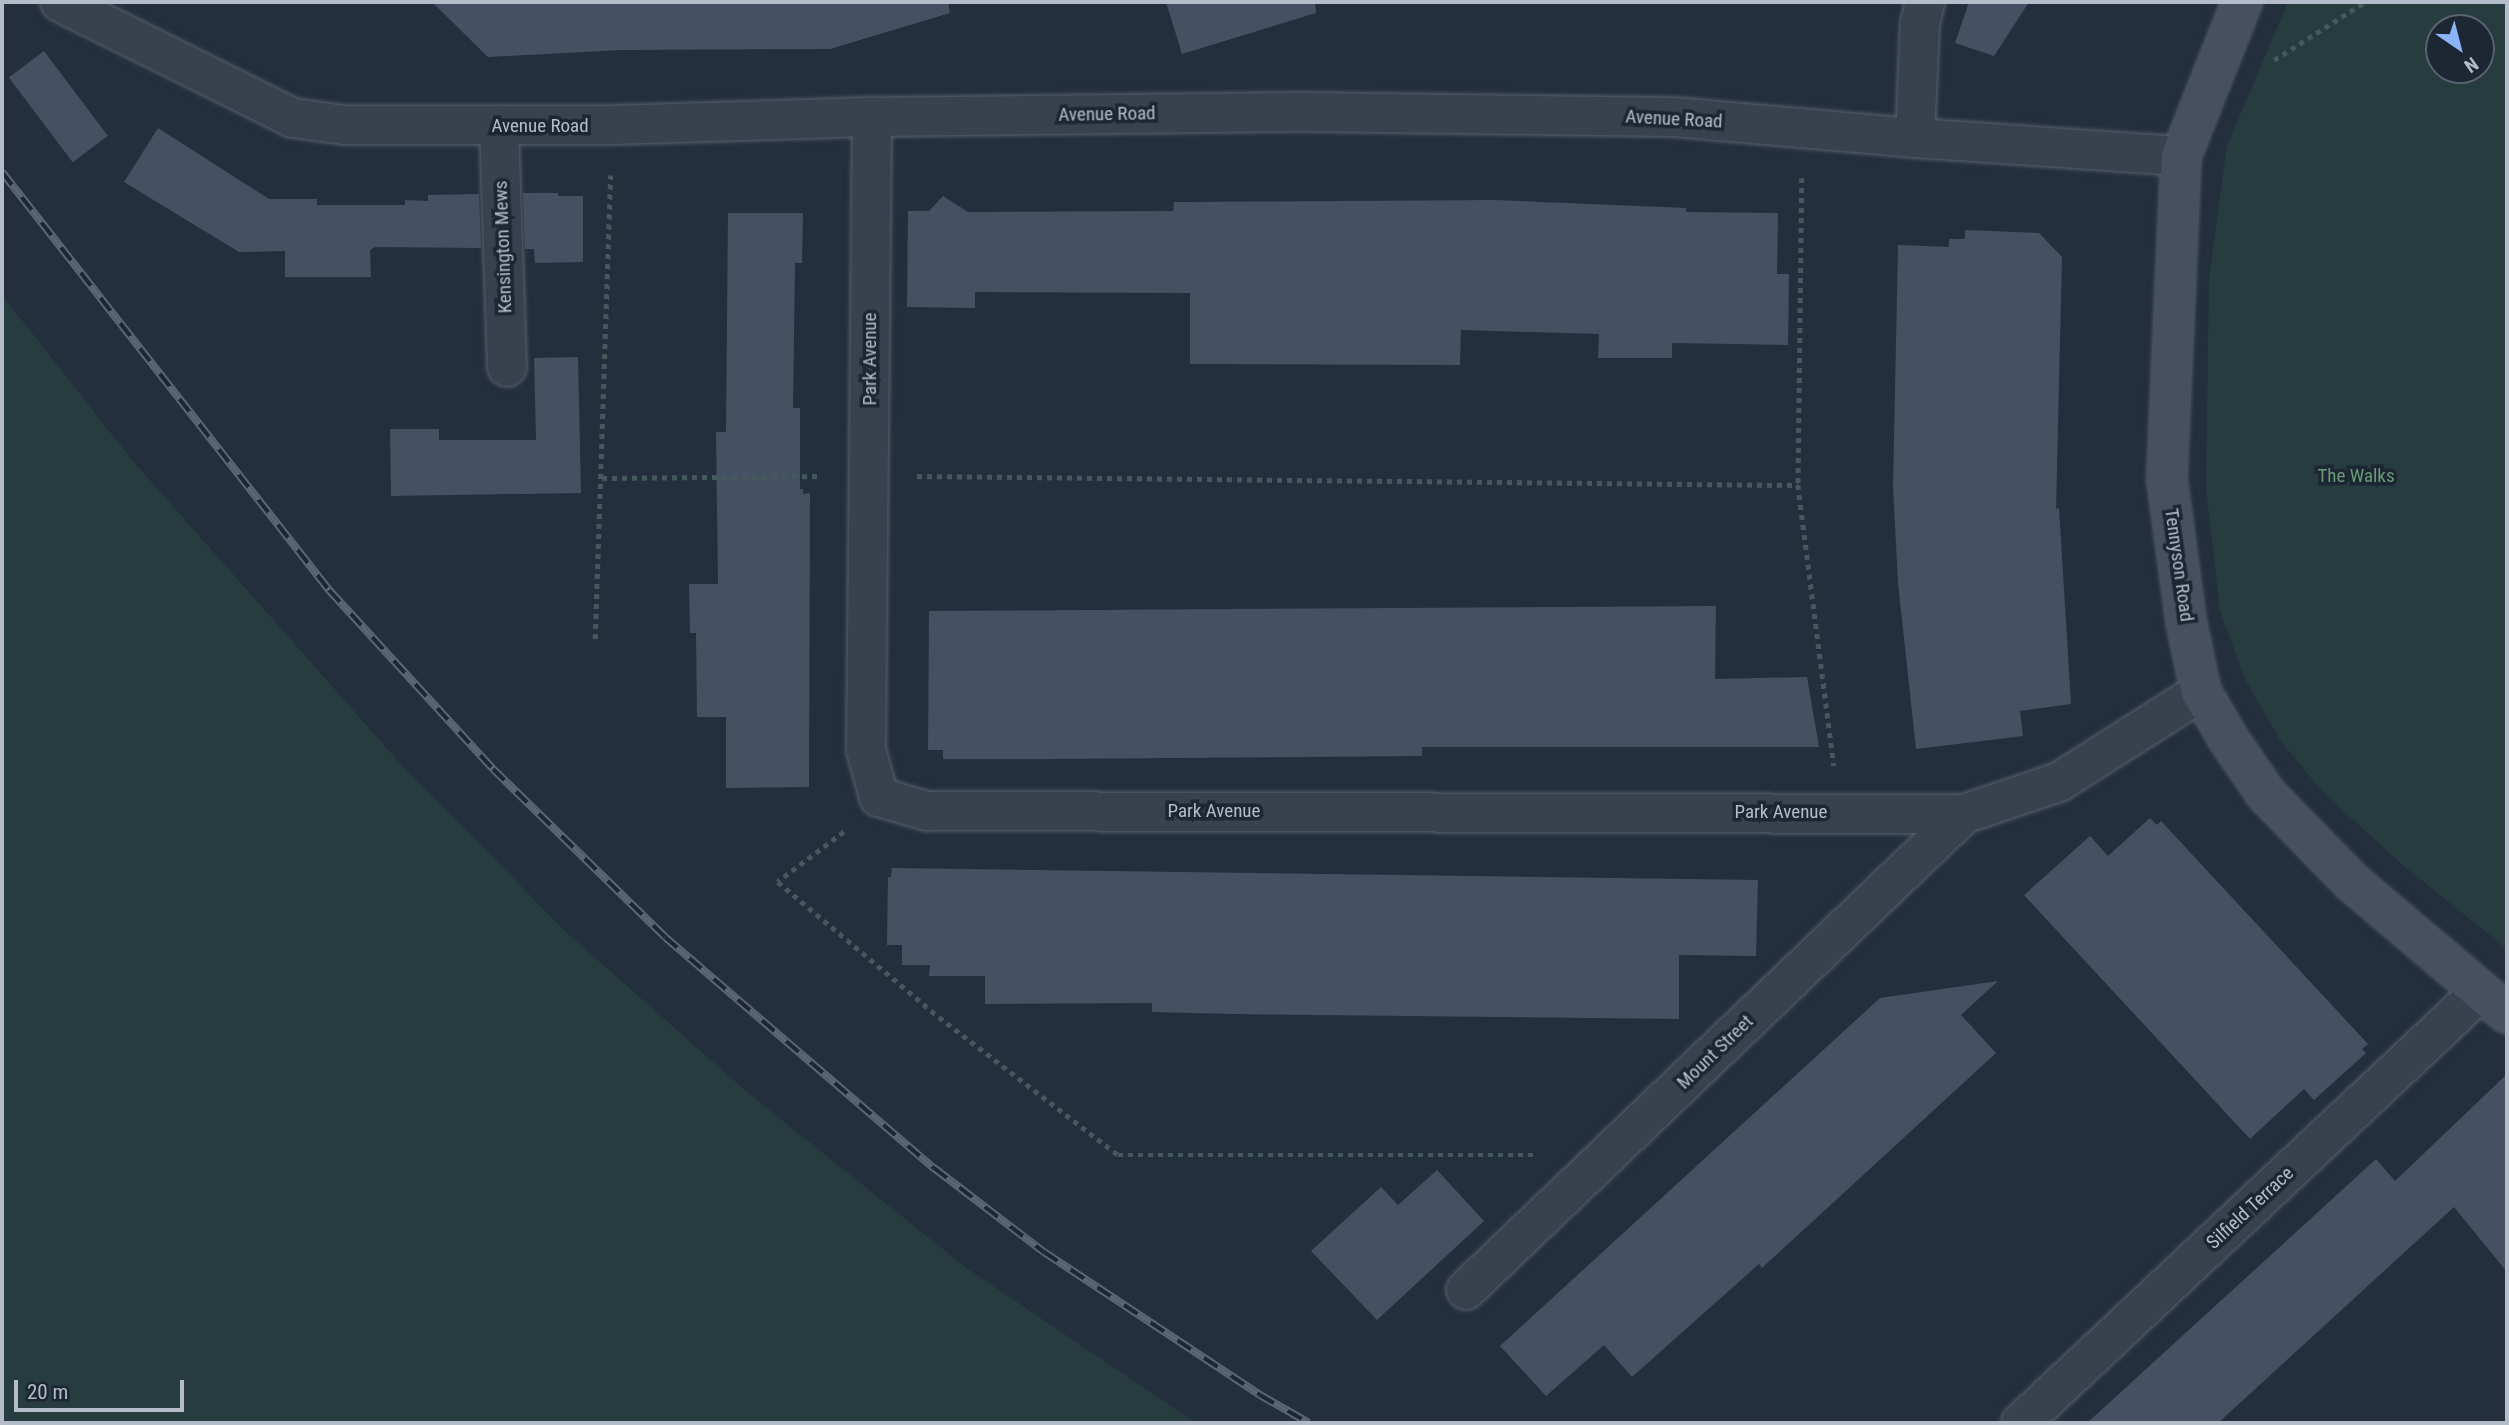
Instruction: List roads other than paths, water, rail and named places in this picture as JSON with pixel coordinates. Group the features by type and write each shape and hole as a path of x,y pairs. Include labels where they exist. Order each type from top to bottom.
{"main road":[{"name":"Tennyson Road","path":"2242,2 2180,156 2167,480 2186,621 2202,692 2229,740 2266,794 2353,883 2493,1003"}],"street":[{"name":"Avenue Road","path":"60,2 293,118 345,125 612,125 872,117 1309,112 1674,117 1914,138 2180,156"},
{"path":"1914,138 1920,24 1925,2"},
{"name":"Park Avenue","path":"872,117 866,750 879,797 927,811 1964,814 2059,782 2202,692"},
{"name":"Kensington Mews","path":"499,126 507,367"},
{"name":"Mount Street","path":"1466,1290 1964,814"},
{"name":"Silfield Terrace","path":"2021,1423 2493,1003"}],"railway":[{"path":"2,172 329,590 493,769 665,937 934,1168 1044,1252 1260,1395 1309,1423"}],"park label":[{"name":"The Walks","path":"2356,476"}]}
